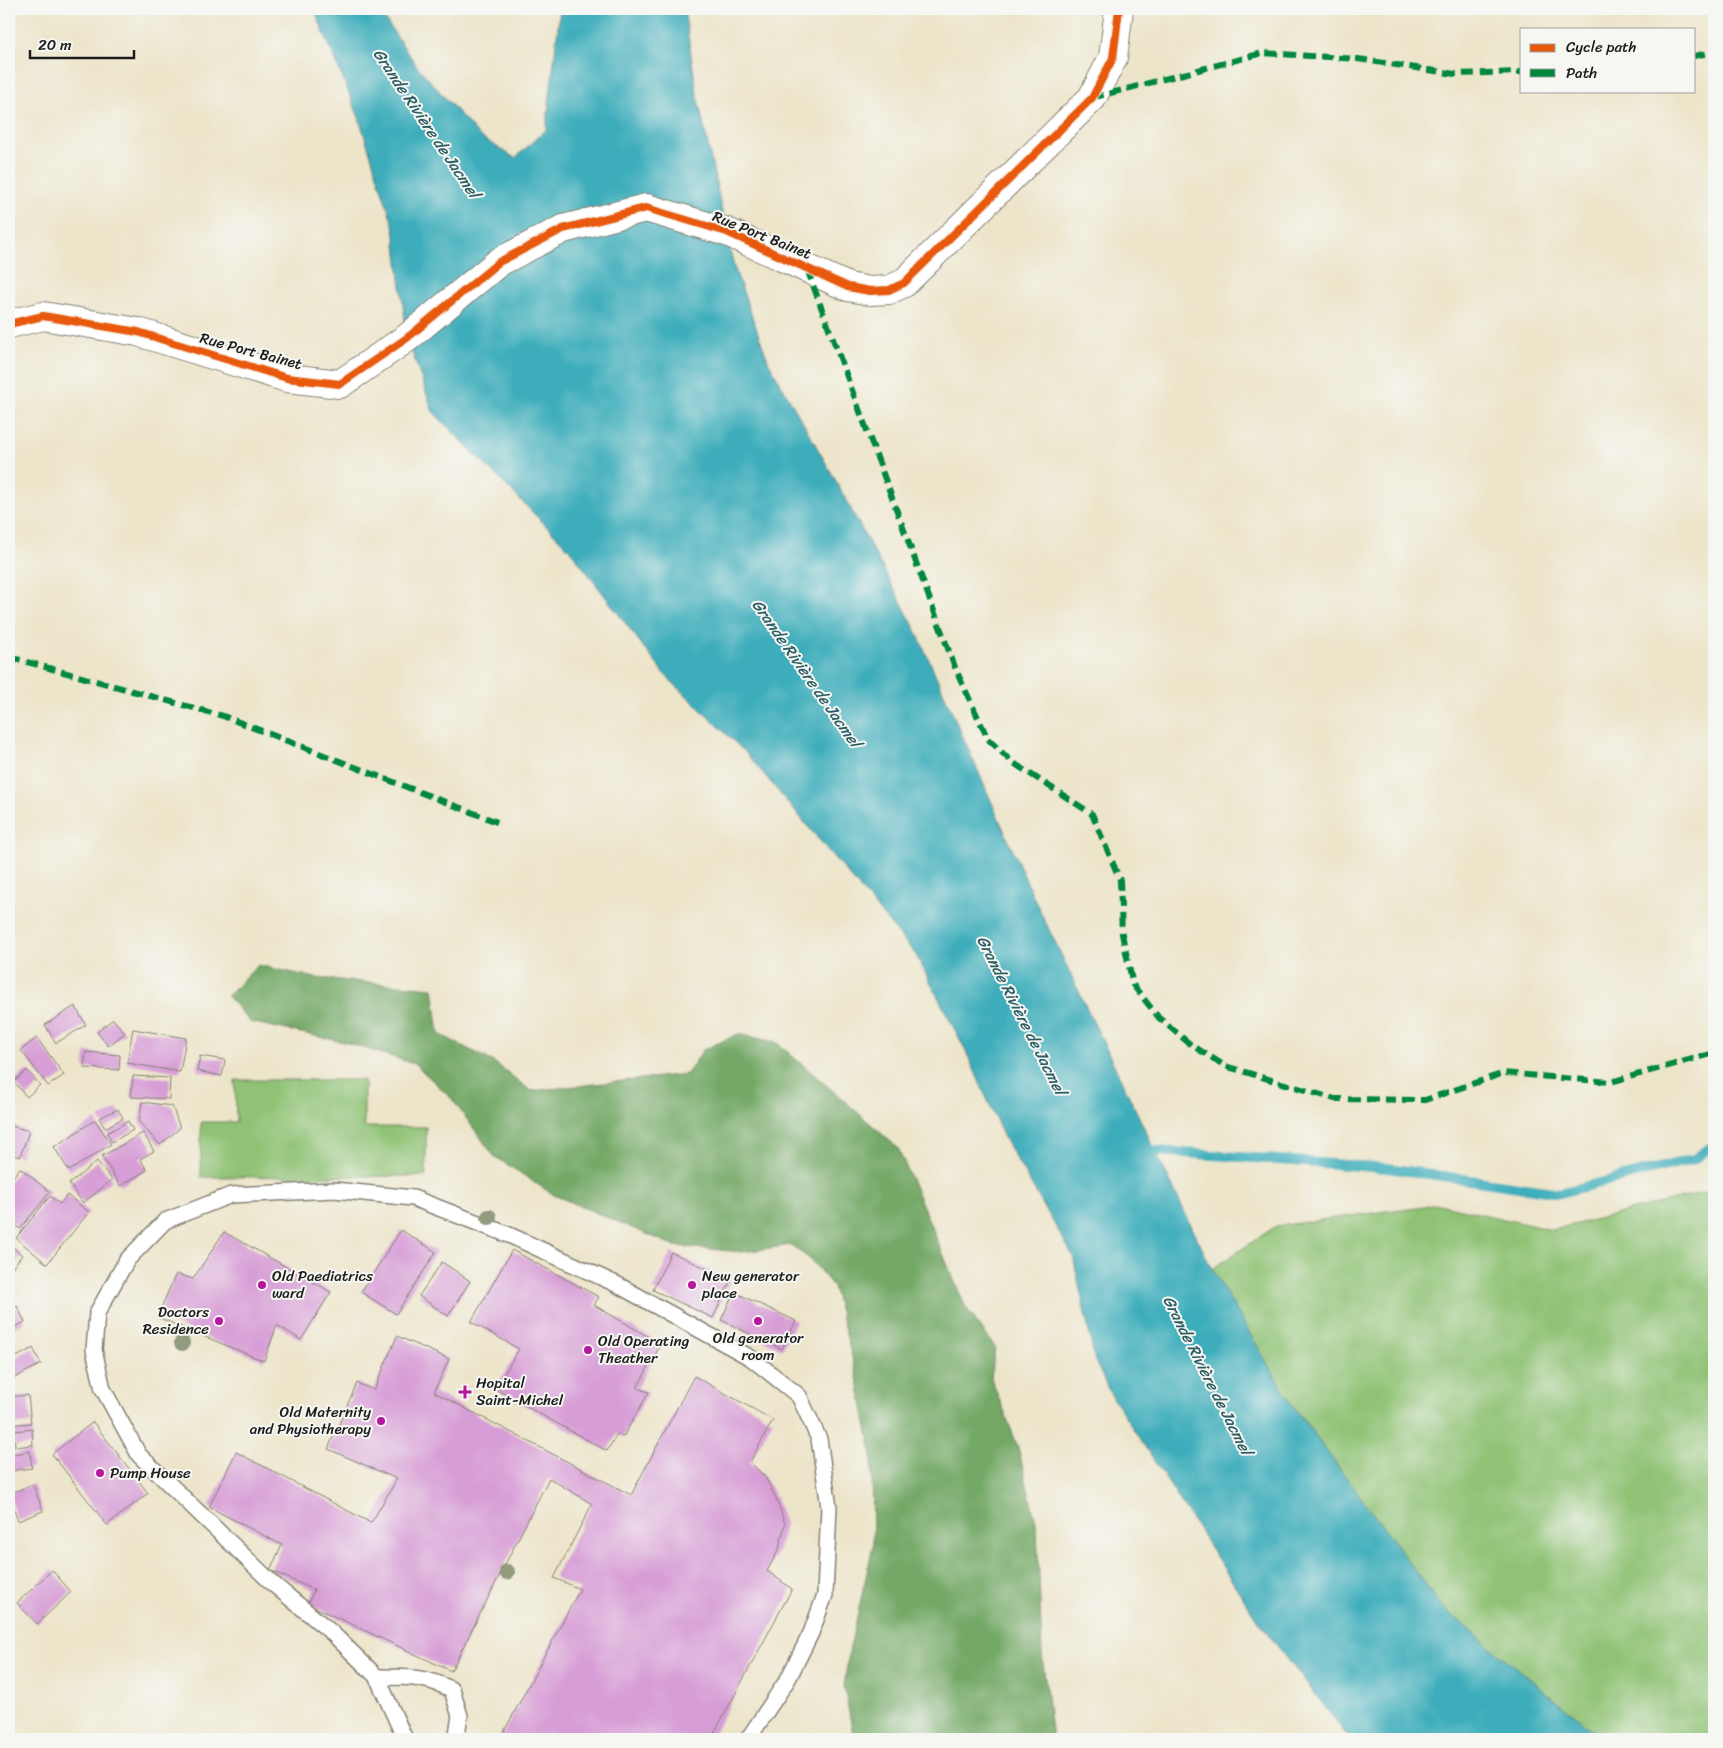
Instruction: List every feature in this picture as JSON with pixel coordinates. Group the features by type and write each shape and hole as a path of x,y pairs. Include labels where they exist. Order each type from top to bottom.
{"street":[{"name":"Rue Port Bainet","path":"9,324 43,316 138,332 287,378 340,384 407,338 499,262 564,229 646,208 726,232 848,287 870,291 889,290 904,283 1092,98 1113,58 1119,9"}],"lane":[{"path":"405,1739 377,1677 331,1632 272,1583 139,1456 102,1389 94,1350 97,1313 127,1260 165,1221 231,1195 334,1190 413,1198 510,1235 616,1284 750,1358 799,1396 820,1439 829,1507 825,1595 811,1633 788,1679 748,1739"},
{"path":"377,1677 414,1678 436,1681 452,1690 460,1716 456,1739"}],"green space":[{"path":"258,965 316,978 433,988 439,1034 494,1062 531,1091 687,1074 703,1050 738,1034 776,1042 898,1148 965,1306 995,1347 991,1378 1018,1447 1037,1527 1042,1653 1052,1739 854,1739 844,1686 849,1652 873,1546 872,1454 856,1372 833,1286 810,1259 791,1245 742,1252 675,1246 554,1195 494,1156 452,1099 415,1064 348,1043 250,1022 227,996"},
{"path":"235,1080 364,1080 364,1127 426,1127 426,1176 201,1177 201,1122 236,1122"},
{"path":"1714,1190 1714,1739 1603,1739 1442,1607 1290,1402 1212,1269 1276,1226 1439,1204 1552,1230"}],"water":[{"name":"Grande Rivière de Jacmel","path":"314,9 378,9 417,66 479,136 515,158 546,130 560,9 684,9 697,94 734,267 769,363 831,472 915,628 1033,896 1212,1269 1290,1402 1442,1607 1603,1739 1350,1739 1258,1621 1110,1393 1095,1361 1073,1256 1005,1140 965,1049 916,955 746,753 664,674 570,550 433,412 407,338 394,228 358,115"}],"building":[{"path":"75,1006 86,1025 56,1043 45,1025"},
{"path":"113,1019 125,1033 108,1046 97,1032"},
{"path":"9,1026 13,1041 9,1043"},
{"path":"133,1029 186,1038 180,1072 127,1063"},
{"path":"37,1038 64,1075 48,1086 21,1050"},
{"path":"86,1052 120,1055 119,1070 84,1068"},
{"path":"200,1056 225,1060 222,1076 197,1071"},
{"path":"27,1070 40,1085 27,1097 14,1082"},
{"path":"133,1076 170,1078 169,1099 131,1097"},
{"path":"142,1102 172,1106 180,1128 160,1145 139,1122"},
{"path":"118,1109 123,1118 105,1128 99,1118"},
{"path":"95,1120 111,1144 69,1171 54,1147"},
{"path":"128,1121 133,1130 112,1142 107,1133"},
{"path":"9,1125 29,1131 20,1157 9,1154"},
{"path":"143,1133 154,1151 140,1159 147,1170 120,1186 102,1156"},
{"path":"97,1161 112,1180 83,1203 69,1184"},
{"path":"20,1168 50,1192 20,1229 9,1220 9,1182"},
{"path":"67,1195 89,1212 47,1264 16,1238 50,1196 60,1204"},
{"path":"401,1230 436,1252 396,1314 361,1292"},
{"path":"224,1232 331,1292 301,1340 277,1325 264,1361 157,1317 176,1274 193,1279"},
{"path":"9,1244 22,1255 9,1272"},
{"name":"Old Operating Theather","path":"512,1250 599,1297 594,1305 661,1344 637,1388 649,1392 623,1437 617,1434 607,1451 495,1389 519,1349 471,1322"},
{"name":"New generator place","path":"671,1252 731,1280 713,1318 653,1290"},
{"path":"442,1262 470,1281 448,1316 419,1296"},
{"name":"Old generator room","path":"734,1292 796,1321 782,1349 721,1320"},
{"path":"17,1306 25,1322 11,1329 9,1310"},
{"path":"397,1336 449,1359 434,1392 631,1495 694,1376 773,1420 750,1462 765,1477 776,1498 785,1524 779,1549 767,1571 792,1589 711,1739 500,1739 580,1589 554,1578 592,1504 549,1478 451,1671 308,1604 314,1590 270,1570 282,1545 209,1507 236,1452 371,1523 397,1479 328,1449 357,1383 374,1390"},
{"path":"33,1348 41,1364 9,1381 9,1361"},
{"path":"28,1395 31,1423 9,1425 9,1397"},
{"name":"Pump House","path":"93,1422 148,1493 107,1525 52,1454"},
{"path":"32,1429 33,1445 15,1447 14,1431"},
{"path":"30,1451 32,1468 9,1471 9,1455"},
{"path":"33,1484 43,1511 18,1521 9,1494"},
{"path":"52,1570 71,1592 37,1624 17,1603"}],"waterway":[{"path":"1144,1150 1387,1168 1560,1193 1694,1159 1714,1145"}],"marked path":[{"path":"1696,56 1714,52"},
{"path":"1092,98 1263,53 1358,59 1455,74 1520,72"},
{"path":"807,269 956,670 988,739 1012,762 1092,814 1120,880 1122,934 1133,985 1159,1018 1190,1044 1225,1066 1335,1099 1425,1100 1504,1073 1611,1082 1714,1053"},
{"path":"9,657 223,716 502,824"}],"cycle path":[{"path":"9,324 43,316 138,332 287,378 340,384 407,338 499,262 563,229 646,208 727,232 848,287 870,291 889,290 904,283 1092,98 1113,58 1119,9"}],"place":[{"name":"Old Paediatrics ward","path":"262,1285"},
{"name":"New generator place","path":"692,1285"},
{"name":"Doctors Residence","path":"219,1321"},
{"name":"Old generator room","path":"758,1321"},
{"name":"Old Operating Theather","path":"588,1350"},
{"name":"Hopital Saint-Michel","path":"465,1392"},
{"name":"Old Maternity and Physiotherapy","path":"381,1421"},
{"name":"Pump House","path":"100,1473"}]}
